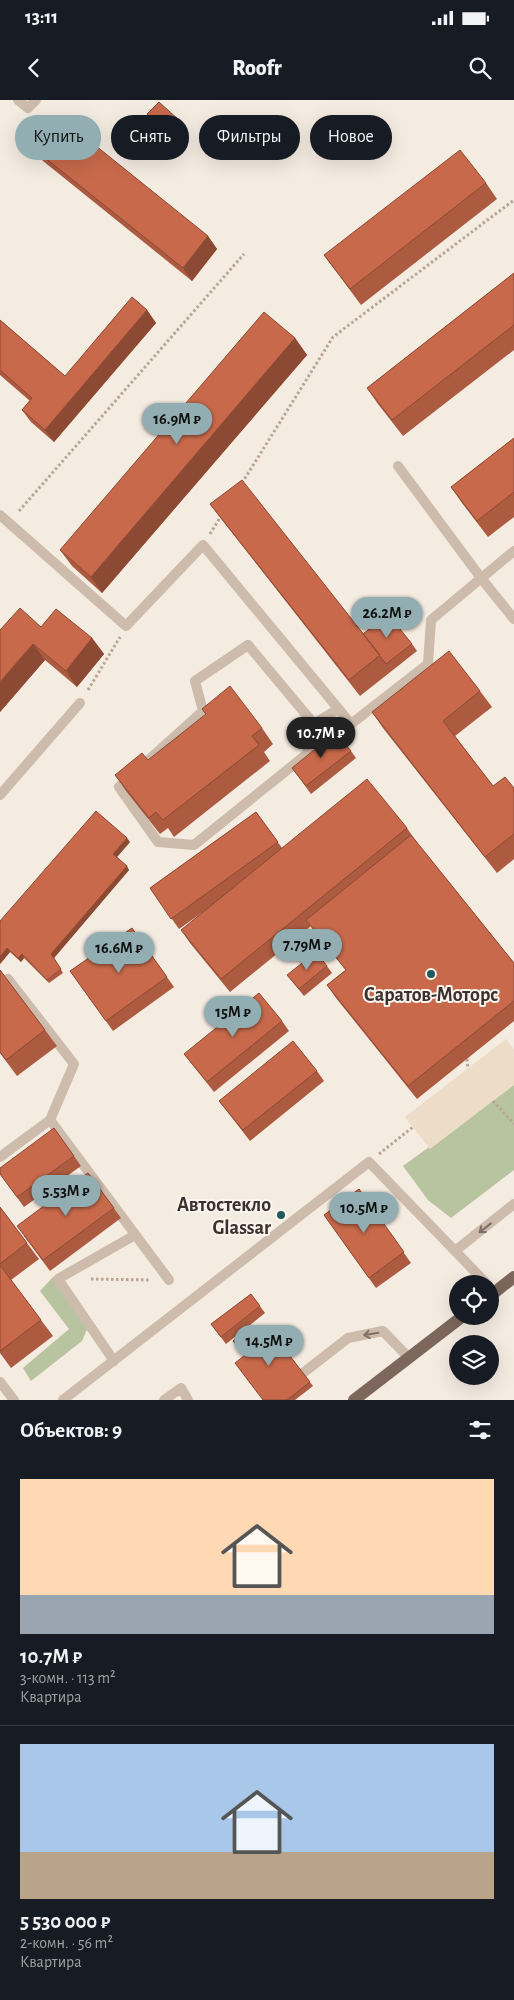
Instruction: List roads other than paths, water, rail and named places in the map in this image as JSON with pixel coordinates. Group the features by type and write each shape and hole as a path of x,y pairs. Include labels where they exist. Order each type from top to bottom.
{"main road":[{"path":"499,1286 514,1278"},
{"path":"354,1400 451,1325"}],"lane":[{"path":"18,100 28,108 36,100"},
{"path":"398,466 480,578 514,619"},
{"path":"0,516 126,626 202,545 350,724 428,664 431,620 514,551"},
{"path":"314,724 248,645 195,681 203,711 119,787 158,842 194,845 307,754 314,724 338,709"},
{"path":"0,795 80,703"},
{"path":"0,984 8,979 74,1064 50,1120 0,1157"},
{"path":"50,1120 168,1280"},
{"path":"63,1400 369,1162 477,1275"},
{"path":"455,1251 514,1204"},
{"path":"114,1361 58,1278 135,1235"},
{"path":"303,1373 348,1338 383,1332 409,1358"},
{"path":"0,1382 14,1400"},
{"path":"164,1400 181,1388 188,1400"}],"place":[{"name":"Саратов-Моторс","path":"431,974"},
{"name":"Автостекло Glassar","path":"281,1215"}]}
